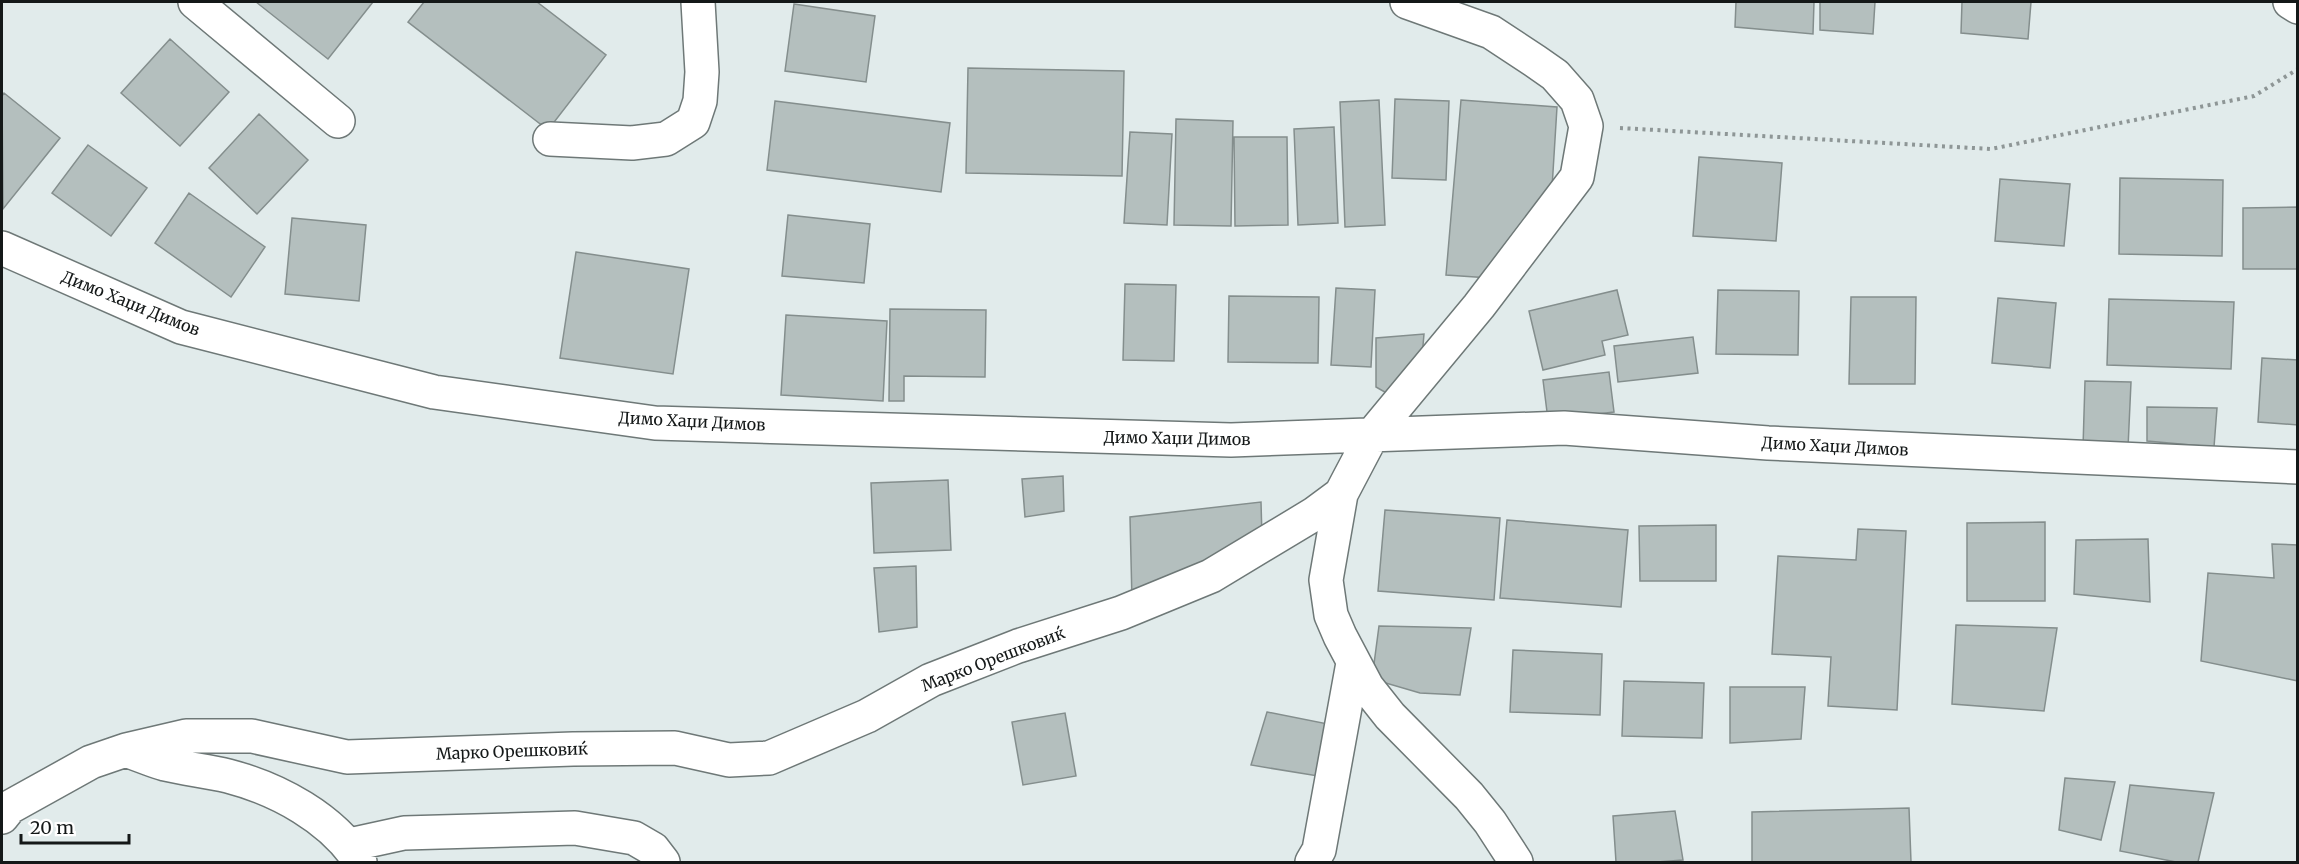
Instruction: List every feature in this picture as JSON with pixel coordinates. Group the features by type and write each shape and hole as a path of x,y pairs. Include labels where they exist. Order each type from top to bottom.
{"street":[{"path":"195,2 338,121"},
{"path":"550,139 632,143 666,139 693,122 700,101 702,72 698,2"},
{"path":"1407,2 1491,32 1535,61 1555,75 1577,100 1586,126 1577,177 1479,306 1372,435 1341,494 1326,580 1331,615 1366,687 1390,716 1469,796 1490,822 1512,861"},
{"path":"2290,2 2298,7"},
{"name":"Димо Хаџи Димов","path":"2,248 181,327 434,392 656,423 1231,441 1564,428 1768,443 2298,467"},
{"name":"Марко Орешковиќ","path":"2,818 9,807 91,762 126,750 186,736 252,736 347,757 675,748 729,760 769,758 867,716 931,680 1018,646 1121,613 1210,576 1306,519 1341,494"},
{"path":"1312,862 1319,850 1353,663"},
{"path":"126,750 164,764 228,776 260,786 289,800 316,818 354,854 404,833 575,828 634,838 653,849 663,862"}],"path":[{"path":"1586,126 1991,150 2254,96 2298,69"}],"building":[{"path":"256,2 373,2 328,59"},
{"path":"424,2 537,2 606,55 548,130 408,22"},
{"path":"1736,2 1814,2 1813,34 1735,27"},
{"path":"1820,2 1875,2 1873,34 1820,30"},
{"path":"1962,2 2031,2 2028,39 1961,33"},
{"path":"794,4 875,16 866,82 785,71"},
{"path":"170,39 229,92 180,146 121,93"},
{"path":"968,68 1124,71 1122,176 966,173"},
{"path":"4,93 60,138 3,209 2,96"},
{"path":"1395,99 1449,101 1446,180 1392,178"},
{"path":"1379,100 1385,225 1345,227 1340,102"},
{"path":"1461,100 1557,107 1552,188 1490,278 1446,275"},
{"path":"775,101 950,123 941,192 767,170"},
{"path":"259,114 308,160 257,214 209,168"},
{"path":"1176,119 1233,121 1231,226 1174,225"},
{"path":"1334,127 1338,223 1298,225 1294,129"},
{"path":"1130,132 1172,134 1167,225 1124,223"},
{"path":"1234,137 1287,137 1288,225 1235,226"},
{"path":"88,145 147,188 111,236 52,193"},
{"path":"1699,157 1782,163 1776,241 1693,236"},
{"path":"2120,178 2223,180 2222,256 2119,254"},
{"path":"2000,179 2070,184 2064,246 1995,241"},
{"path":"189,193 265,247 231,297 155,243"},
{"path":"2298,207 2298,269 2243,269 2243,208"},
{"path":"788,215 870,224 864,283 782,276"},
{"path":"292,218 366,225 359,301 285,294"},
{"path":"576,252 689,269 673,374 560,358"},
{"path":"1125,284 1176,285 1174,361 1123,360"},
{"path":"1336,288 1375,290 1371,367 1331,365"},
{"path":"1617,290 1628,335 1602,341 1605,355 1543,370 1529,311"},
{"path":"1718,290 1799,291 1798,355 1716,354"},
{"path":"1229,296 1319,297 1318,363 1228,362"},
{"path":"1851,297 1916,297 1915,384 1849,384"},
{"path":"1998,298 2056,303 2050,368 1992,363"},
{"path":"2109,299 2234,302 2231,369 2107,365"},
{"path":"890,309 986,310 985,377 904,376 904,401 889,401"},
{"path":"786,315 887,321 883,401 781,395"},
{"path":"1424,334 1422,357 1390,395 1376,387 1376,338"},
{"path":"1693,337 1698,373 1618,382 1614,346"},
{"path":"2262,358 2298,360 2298,425 2258,422"},
{"path":"1609,372 1614,412 1548,420 1543,380"},
{"path":"2085,381 2131,382 2128,448 2083,447"},
{"path":"2147,407 2217,408 2214,447 2147,441"},
{"path":"1063,476 1064,511 1025,517 1022,479"},
{"path":"948,480 951,550 874,553 871,483"},
{"path":"1261,502 1262,538 1132,601 1130,517"},
{"path":"1385,510 1500,518 1494,600 1378,591"},
{"path":"1507,520 1628,530 1621,607 1500,598"},
{"path":"2045,522 2045,601 1967,601 1967,523"},
{"path":"1716,525 1716,581 1640,581 1639,526"},
{"path":"1858,529 1906,531 1897,710 1828,706 1831,657 1772,654 1778,556 1856,560"},
{"path":"2148,539 2150,602 2074,594 2076,540"},
{"path":"2272,544 2298,545 2298,681 2201,661 2208,573 2274,578"},
{"path":"916,566 917,627 879,632 874,568"},
{"path":"1956,625 2057,628 2044,711 1952,704"},
{"path":"1379,626 1471,628 1460,695 1420,693 1372,679"},
{"path":"1513,650 1602,654 1600,715 1510,712"},
{"path":"1624,681 1704,683 1702,738 1622,736"},
{"path":"1730,687 1805,687 1801,739 1730,743"},
{"path":"1267,712 1333,725 1324,777 1251,765"},
{"path":"1065,713 1076,776 1023,785 1012,722"},
{"path":"2065,778 2115,782 2101,840 2059,830"},
{"path":"2130,785 2214,793 2198,862 2176,862 2120,851"},
{"path":"1909,808 1911,862 1752,862 1752,812"},
{"path":"1675,811 1683,860 1616,862 1613,816"}]}
